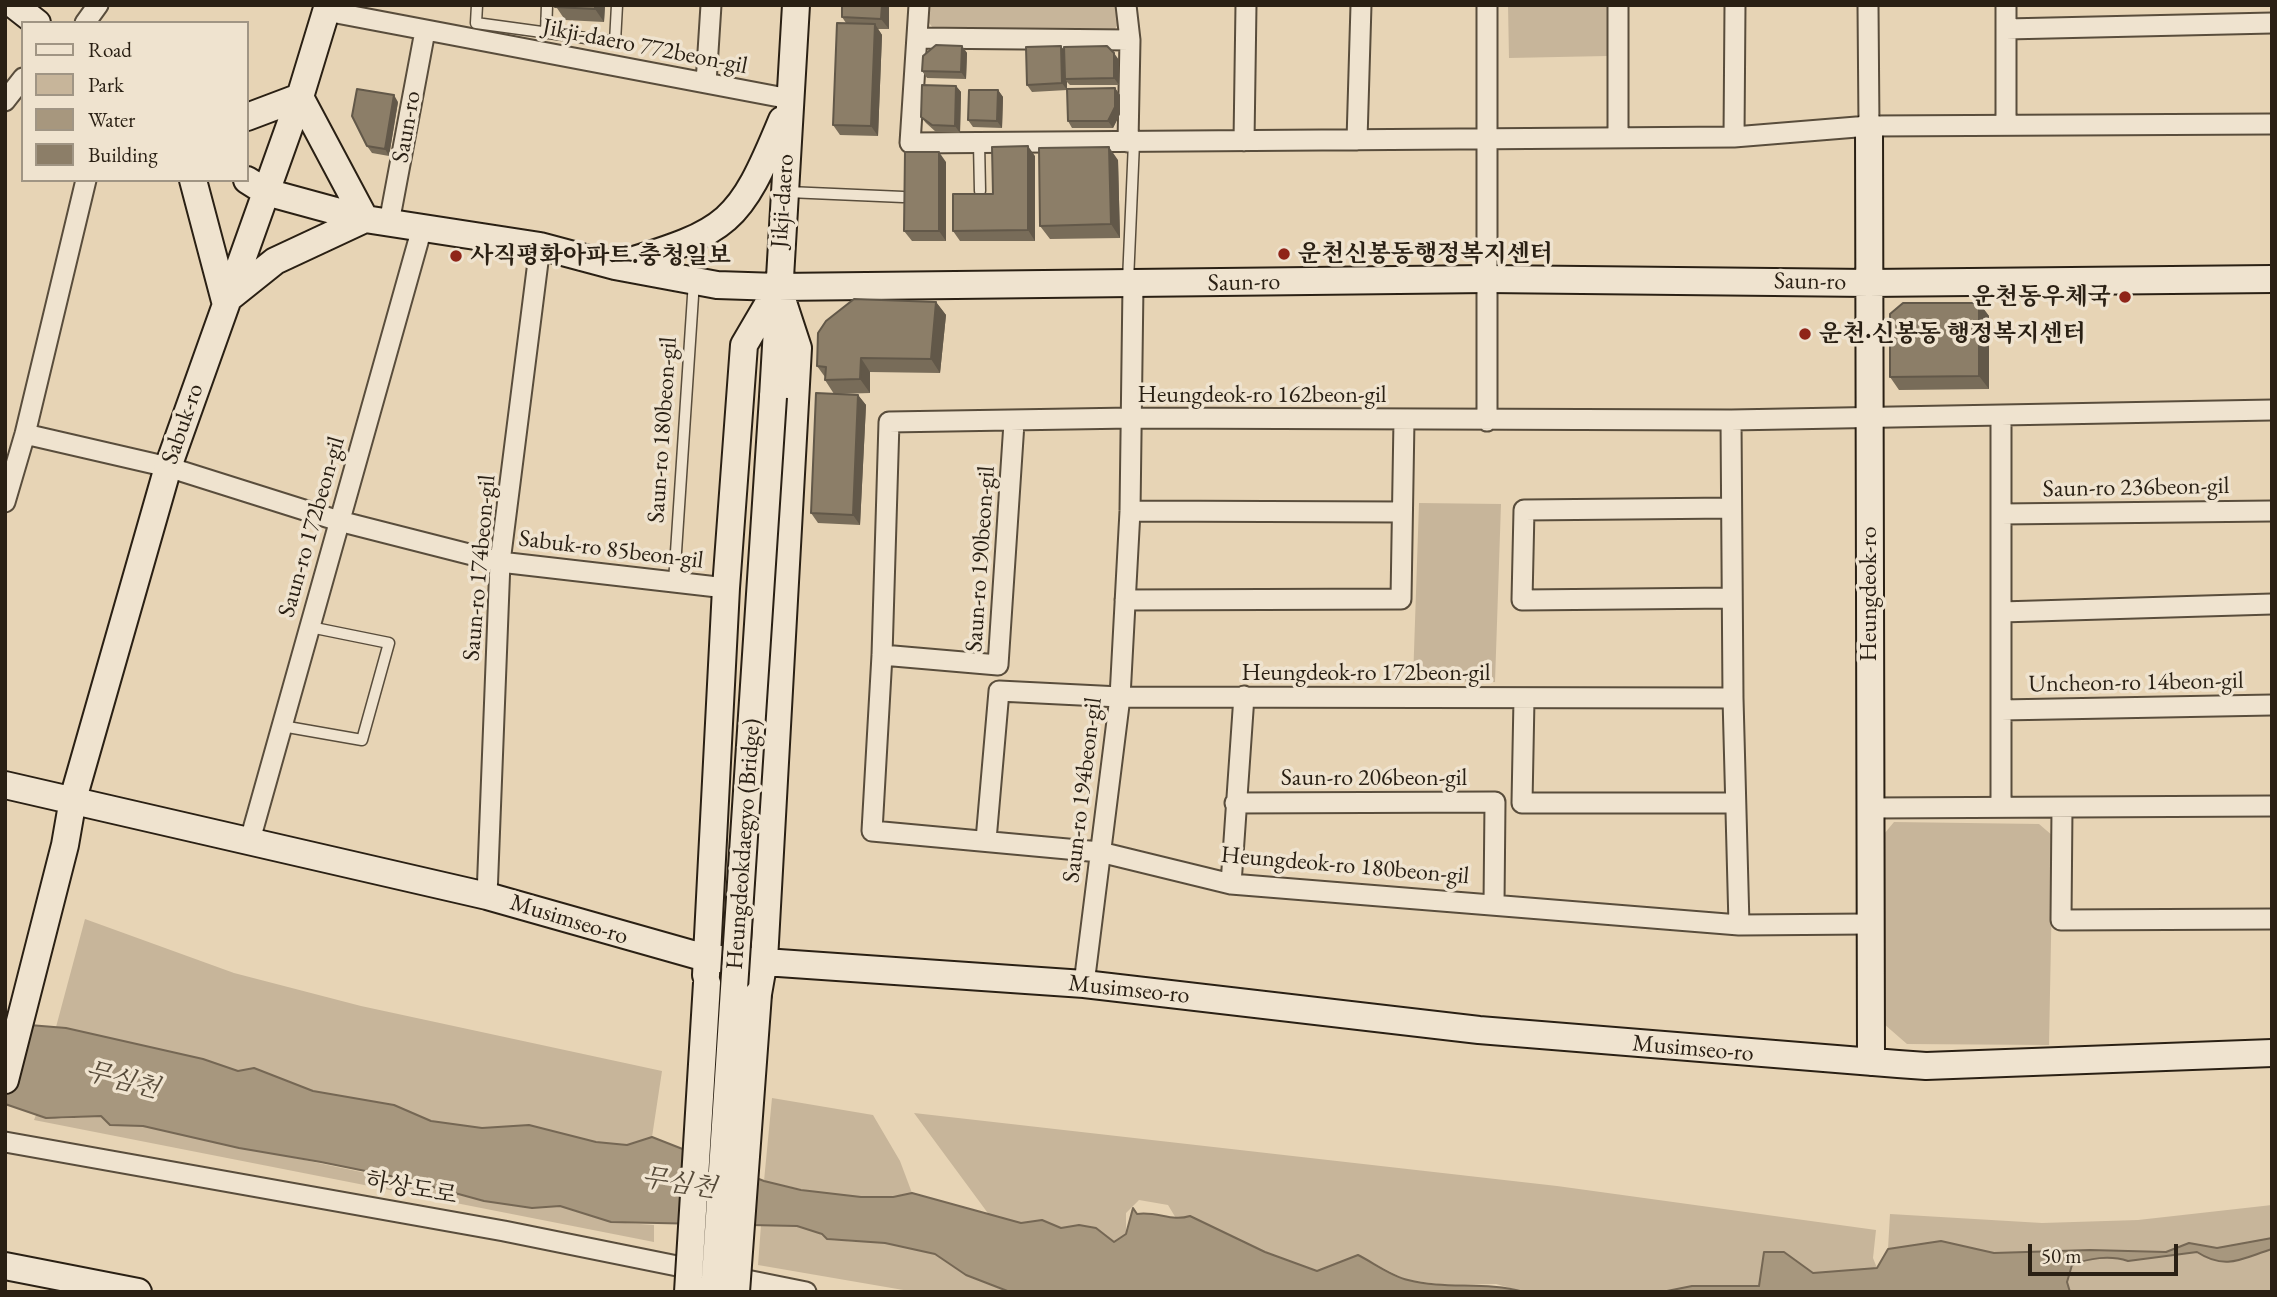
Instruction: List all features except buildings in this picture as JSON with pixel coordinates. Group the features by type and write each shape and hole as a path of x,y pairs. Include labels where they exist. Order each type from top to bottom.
{"street":[{"path":"14,5 34,21"},
{"path":"86,21 98,5"},
{"path":"706,83 711,5"},
{"name":"Jikji-daero","path":"774,397 778,287 796,5"},
{"path":"919,5 910,143 1673,138 1734,137 1869,126 2272,124"},
{"path":"1126,5 1130,40 1131,142"},
{"path":"1244,141 1246,5"},
{"path":"1357,140 1362,5"},
{"path":"1487,5 1487,421"},
{"path":"1618,5 1618,138"},
{"path":"1734,137 1735,5"},
{"name":"Heungdeok-ro","path":"1868,5 1871,808 1868,924 1871,1062"},
{"path":"2006,5 2006,125"},
{"name":"Jikji-daero 772beon-gil","path":"324,7 361,11 425,31 790,99"},
{"name":"Sabuk-ro","path":"5,1080 65,845 73,799 168,467 225,301 256,186 300,97 324,7"},
{"path":"2006,29 2272,23"},
{"name":"Saun-ro","path":"377,221 425,31"},
{"path":"917,38 1130,40"},
{"path":"5,101 21,81"},
{"path":"194,182 225,301 275,261 377,221 300,97 248,117"},
{"path":"615,266 690,242 715,230 732,215 748,194 790,99"},
{"path":"5,502 25,434 86,182"},
{"name":"Saun-ro","path":"256,186 377,221 540,246 615,266 694,281 778,287 1487,279 1868,282 2272,279"},
{"name":"Saun-ro 172beon-gil","path":"250,840 422,228"},
{"name":"Saun-ro 174beon-gil","path":"487,895 500,562 540,246"},
{"name":"Saun-ro 194beon-gil","path":"1083,984 1120,697 1130,511 1130,285"},
{"path":"688,1292 726,588 744,345 778,287"},
{"path":"736,1292 758,994 764,960 798,348 778,287"},
{"name":"Heungdeokdaegyo (Bridge)","path":"714,1292 774,397"},
{"name":"Heungdeok-ro 162beon-gil","path":"882,655 889,422 1014,423 1131,418 1487,421 1868,419 2272,410"},
{"path":"2001,416 2001,806"},
{"path":"1125,600 1401,599 1404,420"},
{"path":"1731,420 1732,698 1739,925"},
{"name":"Saun-ro 190beon-gil","path":"882,655 998,665 1014,423"},
{"name":"Sabuk-ro 85beon-gil","path":"25,434 168,467 339,521 500,562 726,588"},
{"path":"1731,508 1524,510 1522,600 1731,598"},
{"path":"1130,511 1402,512"},
{"name":"Saun-ro 236beon-gil","path":"2001,514 2272,511"},
{"path":"2001,611 2272,604"},
{"name":"Heungdeok-ro 180beon-gil","path":"882,655 872,831 1100,852 1231,884 1739,925 1868,924"},
{"name":"Heungdeok-ro 172beon-gil","path":"986,840 999,691 1120,697 1732,698"},
{"path":"1231,884 1244,696"},
{"path":"1524,699 1522,803 1735,803"},
{"name":"Uncheon-ro 14beon-gil","path":"2001,710 2272,705"},
{"name":"Musimseo-ro","path":"5,785 487,895 706,971 764,960 1083,984 1479,1030 1926,1066 2272,1053"},
{"name":"Saun-ro 206beon-gil","path":"1235,803 1494,803 1493,904"},
{"path":"1871,808 2272,806"},
{"path":"2062,808 2061,920 2272,919"},
{"name":"하상도로","path":"5,1142 504,1231 806,1292"},
{"path":"5,1266 138,1292"}],"lane":[{"path":"477,5 476,23 615,42 617,5"},
{"path":"546,33 547,5"},
{"path":"1130,285 1131,142"},
{"path":"979,143 979,191"},
{"path":"784,192 903,197"},
{"name":"Saun-ro 180beon-gil","path":"674,582 694,281"},
{"path":"282,726 362,740 389,643 310,627"}],"green space":[{"path":"928,5 1117,5 1119,23 1110,36 938,35 927,20"},
{"path":"1508,5 1609,5 1607,56 1509,58"},
{"path":"1419,503 1501,504 1495,682 1413,681"},
{"path":"1894,822 2039,824 2053,836 2049,1045 1907,1044 1884,1024 1884,834"},
{"path":"85,919 234,973 361,1006 662,1071 652,1137 627,1145 596,1142 529,1125 482,1128 431,1121 394,1105 313,1091 254,1069 238,1071 203,1059 56,1027"},
{"path":"772,1098 873,1115 900,1161 912,1193 856,1196 764,1181"},
{"path":"914,1113 1557,1186 1876,1230 1873,1258 1877,1268 1813,1273 1784,1252 1759,1287 1692,1286 1662,1292 1524,1292 1496,1284 1447,1285 1406,1280 1358,1255 1317,1271 1177,1220 1168,1205 1139,1200 1126,1213 1126,1234 1114,1242 1095,1228 1079,1225 1061,1228 1042,1220 1021,1223 990,1216"},
{"path":"36,1115 61,1119 101,1116 110,1125 143,1126 532,1208 560,1206 611,1222 654,1225 654,1242 34,1120"},
{"path":"2272,1205 2272,1238 2217,1248 2189,1243 2166,1252 2090,1250 1994,1253 1941,1241 1888,1249 1890,1214 2042,1223 2138,1220"},
{"path":"761,1225 796,1226 813,1230 827,1240 885,1243 935,1254 966,1275 1010,1292 915,1292 758,1265"},
{"path":"2272,1249 2272,1292 2070,1292 2067,1282 2072,1264 2093,1259 2114,1258 2128,1261 2197,1252 2207,1258 2225,1262"}],"water":[{"name":"무심천","path":"5,1023 66,1028 203,1059 238,1071 254,1068 313,1091 394,1105 431,1121 482,1128 529,1125 596,1142 627,1145 652,1137 764,1181 801,1190 861,1197 893,1197 912,1193 1021,1223 1042,1220 1061,1228 1079,1225 1096,1228 1114,1242 1126,1234 1133,1208 1137,1214 1177,1218 1190,1216 1265,1252 1317,1271 1358,1255 1408,1280 1524,1292 1010,1292 966,1275 935,1254 885,1243 827,1239 822,1234 797,1226 611,1222 560,1206 532,1208 484,1201 400,1178 239,1148 143,1126 110,1125 101,1116 46,1118 5,1104"},
{"path":"2272,1238 2272,1249 2226,1262 2207,1258 2197,1252 2128,1261 2100,1258 2085,1261 2072,1265 2067,1282 2070,1292 1662,1292 1692,1286 1759,1286 1764,1252 1784,1252 1813,1273 1877,1268 1888,1249 1941,1241 1994,1253 2090,1250 2166,1252 2189,1243 2217,1248"}],"place":[{"name":"운천신봉동행정복지센터","path":"1284,254"},
{"name":"사직평화아파트.충청일보","path":"456,256"},
{"name":"운천동우체국","path":"2125,297"},
{"name":"운천·신봉동 행정복지센터","path":"1805,334"}]}
